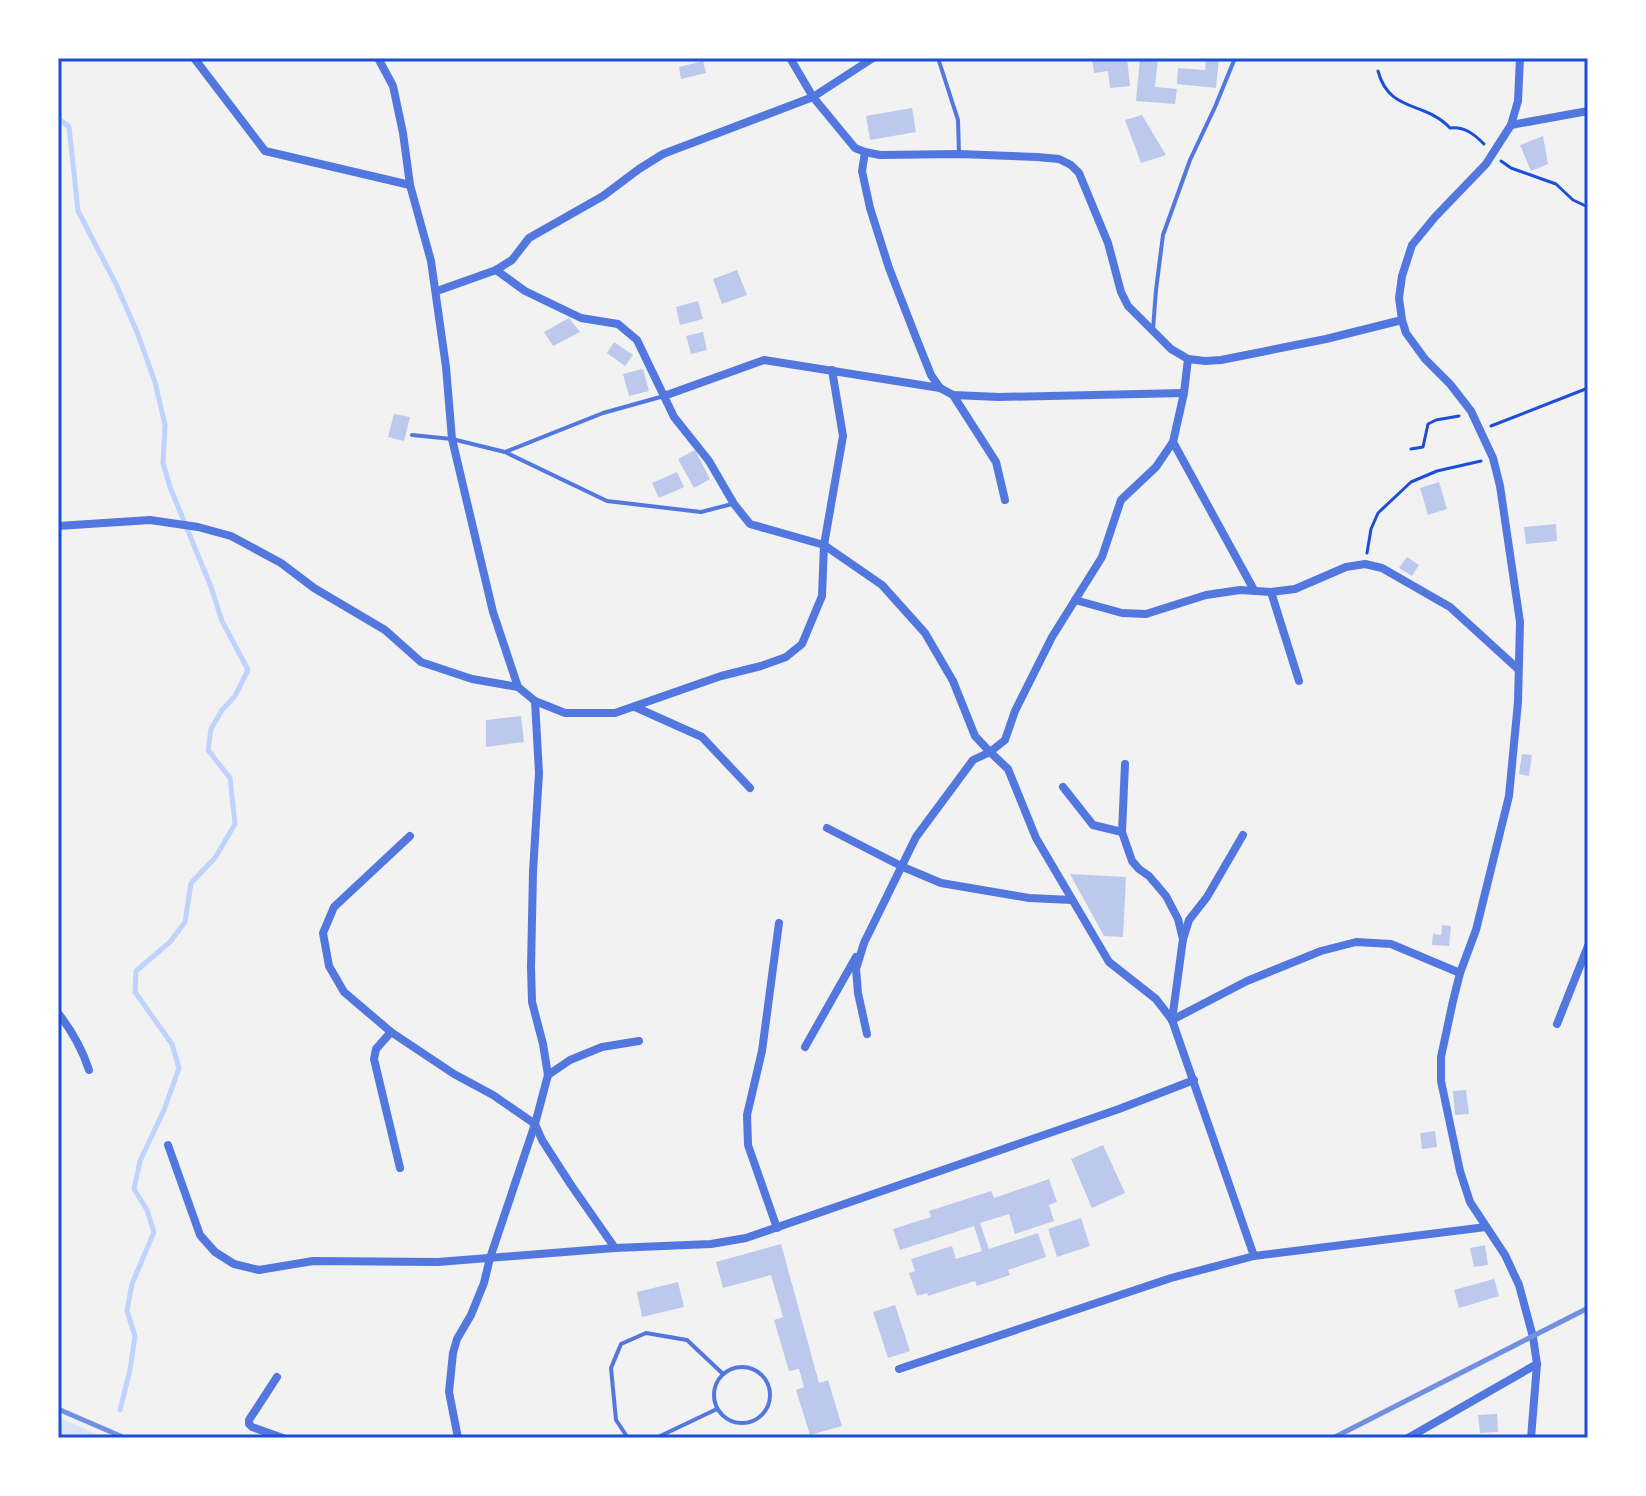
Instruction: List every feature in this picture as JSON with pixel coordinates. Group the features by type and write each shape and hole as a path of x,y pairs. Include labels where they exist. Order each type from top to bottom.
{"street":[{"path":"194,58 265,151 410,185"},
{"path":"378,58 393,86 410,185 437,291 452,439 493,612 518,687"},
{"path":"790,58 813,97 855,148 865,152 880,155 1037,157 1059,159 1071,165 1079,173 1108,243 1121,292 1128,306 1171,349 1188,359 1221,360 1402,320"},
{"path":"437,291 496,270 512,260 529,238 603,196 663,154 813,97 873,58"},
{"path":"1520,58 1518,101 1511,125 1486,164 1412,245 1399,298 1406,333 1467,406 1493,458 1520,622 1518,702 1509,796 1476,930 1460,973 1441,1057 1441,1081 1460,1171 1470,1202 1505,1255 1519,1285 1533,1337 1537,1364 1531,1438"},
{"path":"1511,125 1588,111"},
{"path":"865,152 862,171 889,268 931,375 940,388"},
{"path":"496,270 525,291 581,318 618,324 637,340 674,417 709,461 734,504 750,524 824,545 882,585 925,633 953,681 975,736 1008,769 1036,838 1109,962 1156,999 1172,1020 1254,1256"},
{"path":"805,1047 864,943 916,837 973,760 1005,740 1015,711 1052,637 1102,557 1121,500 1156,467 1173,442 1188,359"},
{"path":"664,396 764,360 940,388 953,395 1184,393"},
{"path":"58,526 150,520 198,527 231,536 281,563 314,588 385,630 421,662 472,679 518,687 535,701 565,713 606,713 635,707 721,676 761,666 786,657 802,644 822,596 824,545 843,436 832,370"},
{"path":"953,395 996,462 1005,500"},
{"path":"1173,442 1254,590"},
{"path":"1075,600 1122,613 1146,614 1206,595 1240,590 1271,592 1295,589 1346,567 1365,564 1382,568 1450,607 1518,669"},
{"path":"1271,592 1299,681"},
{"path":"458,1438 449,1392 453,1353 484,1283 548,1075 532,1002 533,872 539,773 535,701"},
{"path":"635,707 702,737 750,788"},
{"path":"1125,764 1122,832 1132,861 1166,896 1178,919 1183,939"},
{"path":"1063,787 1093,825 1122,832"},
{"path":"827,828 941,883 1029,898 1072,900"},
{"path":"1172,1020 1183,939 1189,920 1207,897 1243,835"},
{"path":"410,836 334,907 323,933 329,966 344,992 391,1032 535,1124 571,1185 615,1248"},
{"path":"777,1228 748,1145 747,1115 762,1051 779,923"},
{"path":"1172,1020 1247,981 1321,951 1356,942 1391,944 1460,973"},
{"path":"864,943 856,969 867,1034"},
{"path":"1557,1024 1588,946"},
{"path":"58,1013 82,1048 89,1070"},
{"path":"391,1032 376,1049 374,1059 400,1168"},
{"path":"548,1075 570,1060 602,1047 639,1041"},
{"path":"168,1145 200,1235 215,1252 234,1264 259,1270 313,1261 438,1262 711,1244 746,1238 1119,1109 1194,1080"},
{"path":"899,1369 1171,1278 1254,1256 1486,1227"},
{"path":"1408,1438 1537,1364"},
{"path":"277,1377 249,1424 283,1438"}],"lane":[{"path":"938,58 958,120 959,154"},
{"path":"1153,330 1163,235 1190,160 1235,58"},
{"path":"505,452 603,413 664,396"},
{"path":"412,435 452,439 505,452 607,501 701,512 734,504"},
{"path":"628,1438 616,1420 611,1368 621,1344 646,1333 687,1340 723,1374"},
{"path":"750,1368 765,1379 770,1396 757,1418 739,1423 723,1416 717,1409 714,1390 723,1374 731,1369 750,1368"},
{"path":"656,1438 717,1409"}],"path":[{"path":"1378,71 1388,93 1442,119 1450,128 1459,127 1478,138 1485,145 1486,164"},
{"path":"1493,154 1511,168 1556,184 1573,200 1588,207"},
{"path":"1481,430 1588,388"},
{"path":"1411,449 1423,447 1428,424 1464,414 1467,406"},
{"path":"1365,564 1371,529 1378,513 1411,482 1437,471 1493,458"}],"shaded area":[{"path":"58,1417 106,1438 58,1438"}],"building":[{"path":"1092,58 1127,58 1130,86 1110,88 1108,71 1094,73"},
{"path":"1140,58 1158,58 1155,87 1177,89 1175,104 1136,101"},
{"path":"1206,58 1219,58 1216,88 1177,84 1178,68 1205,70"},
{"path":"703,61 706,73 681,79 679,67"},
{"path":"912,108 916,132 870,140 866,116"},
{"path":"1142,115 1166,155 1141,163 1125,120"},
{"path":"1543,136 1548,164 1531,171 1520,145"},
{"path":"737,270 747,295 722,304 713,279"},
{"path":"698,301 703,319 680,325 676,307"},
{"path":"569,318 580,332 553,346 544,332"},
{"path":"703,332 707,350 691,354 686,336"},
{"path":"614,342 633,355 625,366 607,353"},
{"path":"643,369 649,391 629,396 623,374"},
{"path":"394,414 410,417 404,441 388,437"},
{"path":"695,450 710,479 694,488 678,459"},
{"path":"677,472 684,487 659,498 652,483"},
{"path":"1439,482 1447,509 1428,515 1420,488"},
{"path":"1556,524 1557,541 1526,544 1524,527"},
{"path":"1407,557 1419,565 1412,576 1399,568"},
{"path":"521,716 524,742 486,747 486,720"},
{"path":"1522,754 1532,755 1529,776 1519,774"},
{"path":"1070,874 1126,877 1123,937 1104,936"},
{"path":"1442,925 1451,926 1449,946 1432,945 1433,934 1441,935"},
{"path":"1466,1090 1469,1114 1455,1115 1453,1091"},
{"path":"1435,1131 1437,1147 1422,1149 1420,1133"},
{"path":"1103,1145 1125,1193 1092,1208 1071,1159"},
{"path":"1049,1179 1057,1202 1049,1205 1054,1221 1015,1234 1009,1214 980,1223 989,1249 1038,1233 1046,1257 1008,1270 1010,1275 977,1286 975,1281 928,1296 927,1293 917,1296 909,1273 915,1271 911,1259 952,1246 956,1259 982,1251 974,1226 900,1250 893,1229 931,1217 929,1211 991,1191 994,1198"},
{"path":"1081,1218 1090,1246 1057,1257 1048,1229"},
{"path":"781,1244 819,1383 828,1380 842,1426 810,1435 796,1390 804,1387 799,1369 789,1371 774,1320 783,1317 771,1275 723,1288 716,1262"},
{"path":"1485,1245 1488,1265 1474,1267 1470,1248"},
{"path":"1494,1279 1499,1296 1459,1308 1454,1290"},
{"path":"678,1282 684,1307 642,1317 637,1292"},
{"path":"895,1305 910,1351 888,1358 873,1312"},
{"path":"1497,1414 1498,1432 1480,1433 1478,1415"}],"waterway":[{"path":"58,118 69,127 78,211 116,284 155,382 165,425 163,463 170,487 222,621 248,670 235,696 211,729 208,750 230,778 235,824 215,858 191,883 185,922 170,942 136,971 135,992 172,1044 179,1068 164,1110 140,1161 134,1189 147,1210 154,1232 132,1284 127,1311 135,1336 120,1410"}],"railway":[{"path":"1333,1438 1588,1308"},
{"path":"58,1409 125,1438"}]}
